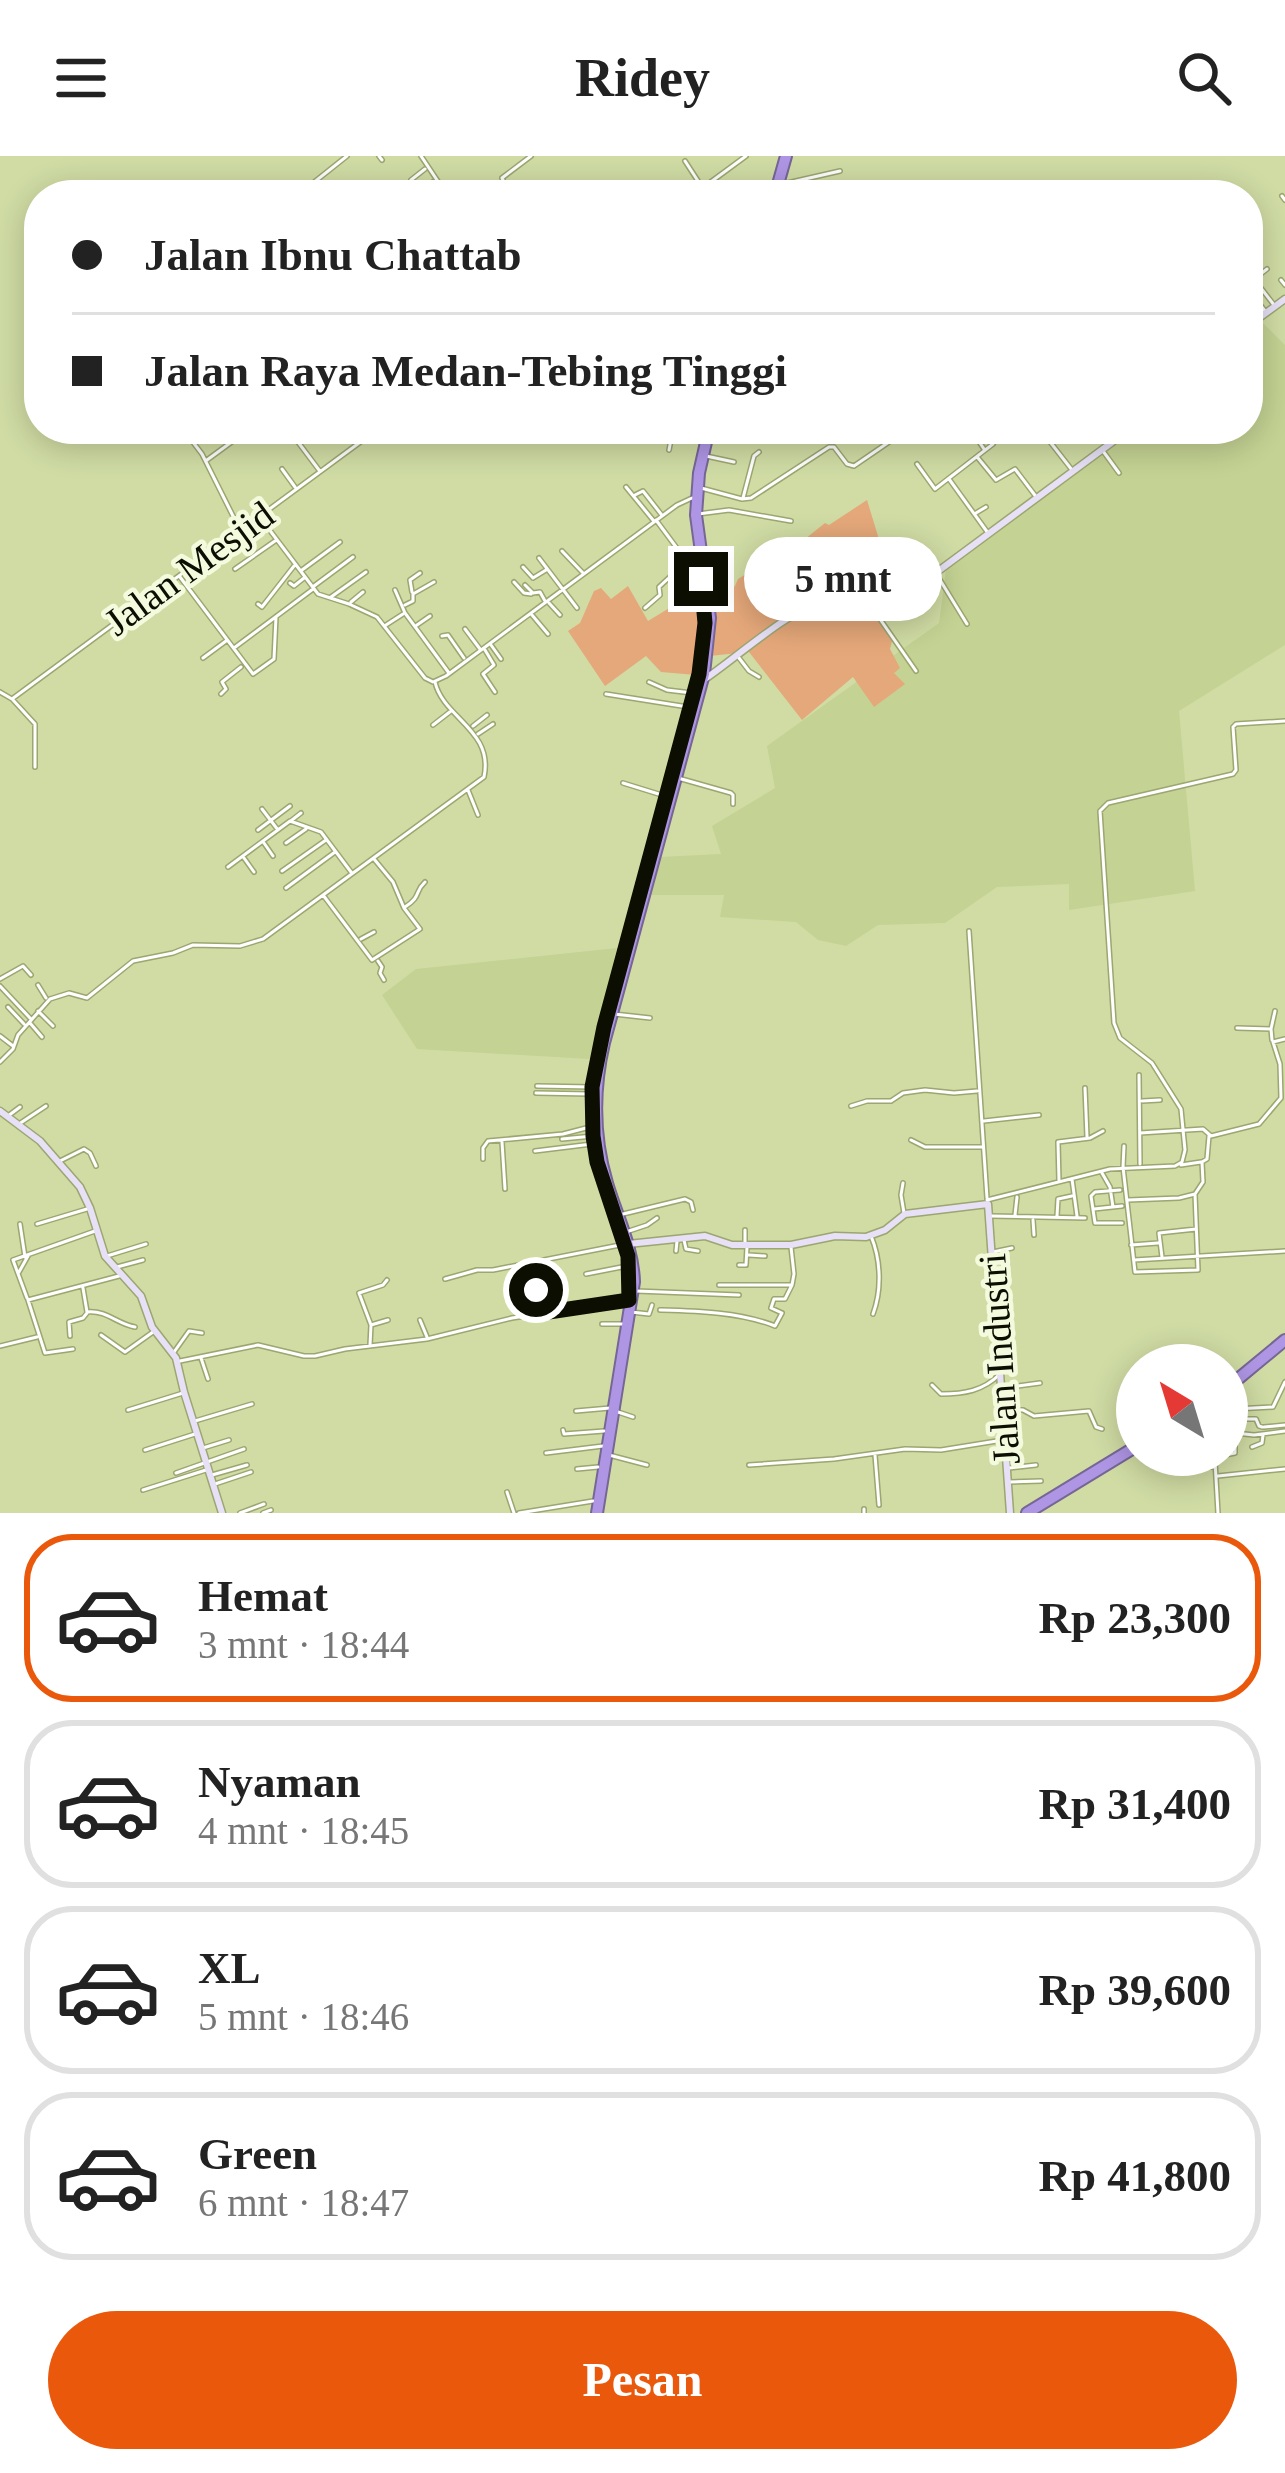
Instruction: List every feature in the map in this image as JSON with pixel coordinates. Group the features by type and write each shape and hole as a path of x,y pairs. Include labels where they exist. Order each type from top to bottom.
{"highway":[{"path":"603,1456 633,1264 604,1173 595,1102 612,1014 702,681 710,618 694,491 704,444"},
{"path":"630,1305 626,1240 605,1191 593,1136 591,1091 701,662 705,623 691,557 694,491 704,444"},
{"path":"1248,1367 1285,1337"},
{"path":"596,1510 612,1410"},
{"path":"1027,1513 1116,1461"},
{"path":"1039,1513 1116,1463"}],"street":[{"path":"317,180 347,156"},
{"path":"503,180 530,156"},
{"path":"713,180 746,156"},
{"path":"424,157 436,180"},
{"path":"685,161 697,180"},
{"path":"411,180 427,168"},
{"path":"812,180 840,171"},
{"path":"1263,272 1267,269"},
{"path":"1263,291 1275,306"},
{"path":"1263,315 1285,299"},
{"path":"1263,308 1266,313"},
{"path":"193,444 240,530"},
{"path":"205,461 229,444"},
{"path":"300,444 320,471"},
{"name":"Jalan Mesjid","path":"12,699 357,444"},
{"path":"669,450 670,444"},
{"path":"436,682 694,491 754,497 829,447 854,466 886,444"},
{"path":"981,444 985,450"},
{"path":"917,464 935,489 993,444"},
{"path":"1052,444 1073,472"},
{"path":"702,681 805,607 838,603 891,606 1109,444"},
{"path":"1101,450 1119,473"},
{"path":"742,499 754,455 759,452"},
{"path":"702,455 734,462"},
{"path":"977,457 996,480 1015,470 1038,498"},
{"path":"282,469 296,489"},
{"path":"949,479 989,535"},
{"path":"635,486 662,515"},
{"path":"626,487 691,557 676,567 659,587 660,596 645,608"},
{"path":"634,496 640,492"},
{"path":"974,514 986,506"},
{"path":"696,514 729,510 790,521"},
{"path":"259,516 318,594 377,617 425,678 436,682"},
{"path":"258,536 266,526"},
{"path":"235,569 276,539"},
{"path":"290,583 294,586 340,542"},
{"path":"562,551 584,574"},
{"path":"233,649 353,557"},
{"path":"539,558 577,608"},
{"path":"258,604 262,607 296,565"},
{"path":"523,567 533,578 548,569"},
{"path":"330,598 366,572"},
{"path":"384,626 413,601 410,581 420,573"},
{"path":"936,573 967,624"},
{"path":"179,575 253,674 274,660 275,617"},
{"path":"412,594 434,583"},
{"path":"514,583 526,595 539,592 560,615"},
{"path":"525,585 532,593"},
{"path":"395,590 449,673"},
{"path":"349,604 363,592"},
{"path":"872,608 916,671"},
{"path":"531,614 548,634"},
{"path":"415,626 430,616"},
{"path":"466,629 494,665 483,674 495,692"},
{"path":"442,637 448,635 466,661"},
{"path":"203,658 226,641"},
{"path":"490,644 501,658"},
{"path":"738,657 759,677"},
{"path":"221,694 226,689 221,682 244,664"},
{"path":"0,1062 48,1000 69,993 87,998 133,961 195,944 257,942 486,773 476,735 438,692 436,682"},
{"path":"650,682 667,690 694,693"},
{"path":"0,692 35,724 35,767"},
{"path":"606,694 690,707"},
{"path":"433,725 453,710"},
{"path":"471,728 488,716"},
{"path":"1180,1165 1184,1158 1181,1109 1153,1063 1115,1029 1100,812 1108,803 1232,774 1236,770 1236,724 1285,721"},
{"path":"476,735 494,724"},
{"path":"676,778 731,793 733,804"},
{"path":"623,783 667,796"},
{"path":"468,788 478,814"},
{"path":"270,837 260,828 290,806"},
{"path":"262,809 278,830"},
{"path":"228,867 301,813"},
{"path":"290,821 319,831 352,873"},
{"path":"286,843 307,828"},
{"path":"282,871 327,838"},
{"path":"263,842 273,856"},
{"path":"286,888 336,851"},
{"path":"243,856 254,872"},
{"path":"373,857 420,929 377,960"},
{"path":"404,908 416,900 425,882"},
{"path":"323,895 387,978"},
{"path":"969,931 987,1202"},
{"path":"360,940 371,933 374,943"},
{"path":"31,975 23,966 0,982 42,1037"},
{"path":"38,985 48,1000"},
{"path":"8,1007 28,1022"},
{"path":"38,1011 53,1027"},
{"path":"1209,1136 1252,1126 1281,1098 1282,1064 1271,1029 1275,1011"},
{"path":"612,1014 650,1018"},
{"path":"1238,1028 1271,1029"},
{"path":"0,1036 15,1047"},
{"path":"1273,1042 1285,1039"},
{"path":"1138,1075 1139,1166"},
{"path":"1085,1088 1087,1138"},
{"path":"536,1089 591,1091"},
{"path":"851,1106 891,1101 907,1092 980,1090"},
{"path":"1140,1101 1160,1100"},
{"path":"10,1119 32,1115 46,1106"},
{"path":"0,1125 20,1107"},
{"path":"982,1121 1039,1115"},
{"path":"10,1119 38,1139 78,1184 105,1256 141,1296 154,1330 178,1362 222,1513"},
{"path":"746,1248 871,1236 904,1214 987,1202 1123,1167 1207,1159 1209,1136 1203,1129 1140,1133"},
{"path":"1059,1183 1058,1142 1103,1131"},
{"path":"483,1159 485,1143 563,1134 593,1136"},
{"path":"562,1139 593,1136"},
{"path":"535,1151 593,1136"},
{"path":"502,1140 505,1189"},
{"path":"911,1140 925,1147 984,1147"},
{"path":"1124,1146 1124,1203 1137,1273 1200,1269 1196,1194 1203,1182 1202,1162"},
{"path":"58,1162 85,1149 96,1166"},
{"path":"1101,1171 1111,1191 1111,1223"},
{"path":"1072,1179 1077,1217"},
{"path":"903,1183 904,1214"},
{"path":"1120,1190 1092,1193 1092,1209 1094,1223 1122,1223"},
{"path":"1092,1209 1196,1194"},
{"path":"1058,1219 1058,1199 1074,1196"},
{"path":"1015,1217 1017,1197"},
{"path":"618,1215 685,1199 690,1200 692,1210"},
{"name":"Jalan Industri","path":"987,1202 1010,1513"},
{"path":"37,1224 90,1208"},
{"path":"1047,1218 1057,1211"},
{"path":"989,1216 1085,1218"},
{"path":"626,1240 657,1217"},
{"path":"1033,1218 1034,1235"},
{"path":"18,1274 27,1257 20,1224"},
{"path":"1162,1258 1159,1233 1198,1229"},
{"path":"739,1265 746,1265 745,1230"},
{"path":"74,1349 45,1353 13,1260 97,1231"},
{"path":"445,1279 626,1240 709,1236 766,1256"},
{"path":"871,1236 877,1250 879,1285 873,1314"},
{"path":"676,1251 680,1238"},
{"path":"680,1238 686,1249 698,1251"},
{"path":"1131,1245 1160,1243"},
{"path":"105,1256 146,1244"},
{"path":"660,1310 756,1318 775,1326 782,1312 772,1309 774,1299 787,1297 792,1285 791,1245"},
{"path":"992,1252 1012,1248"},
{"path":"1132,1260 1285,1251"},
{"path":"115,1268 143,1260"},
{"path":"586,1274 629,1265"},
{"path":"28,1300 122,1275"},
{"path":"535,1282 553,1278"},
{"path":"370,1347 371,1325 360,1292 387,1280"},
{"path":"542,1313 536,1290 546,1286 544,1280"},
{"path":"719,1285 792,1285"},
{"path":"70,1336 70,1321 87,1312 83,1287"},
{"path":"178,1362 258,1345 307,1356 542,1313 739,1295"},
{"path":"630,1305 649,1314 652,1305"},
{"path":"602,1324 630,1305"},
{"path":"87,1312 98,1311 135,1327"},
{"path":"371,1325 388,1320"},
{"path":"421,1320 424,1337"},
{"path":"101,1335 124,1352 154,1330"},
{"path":"173,1353 189,1331 202,1333"},
{"path":"0,1346 39,1337"},
{"path":"200,1357 208,1379"},
{"path":"932,1385 941,1394 963,1393 989,1385 1001,1373"},
{"path":"1248,1407 1273,1408 1285,1382"},
{"path":"1002,1388 1040,1383"},
{"path":"128,1410 184,1392"},
{"path":"193,1421 252,1404"},
{"path":"1003,1409 1023,1410 1034,1417 1089,1412 1102,1429"},
{"path":"576,1412 612,1410 633,1417"},
{"path":"1248,1419 1256,1419 1263,1430 1262,1444 1252,1447"},
{"path":"1248,1431 1285,1428"},
{"path":"563,1430 564,1434 606,1431"},
{"path":"145,1450 197,1434"},
{"path":"749,1465 905,1448 940,1450 1005,1439"},
{"path":"202,1448 229,1440"},
{"path":"209,1473 244,1449"},
{"path":"546,1453 603,1456 647,1465"},
{"path":"874,1454 879,1504"},
{"path":"578,1469 603,1456"},
{"path":"1253,1460 1254,1470"},
{"path":"143,1490 247,1465"},
{"path":"1007,1468 1036,1465"},
{"path":"1248,1471 1285,1469"},
{"path":"176,1473 251,1472"},
{"path":"1216,1476 1218,1513"},
{"path":"1008,1483 1041,1481"},
{"path":"507,1492 517,1513 596,1510"},
{"path":"240,1513 264,1504"},
{"path":"263,1513 271,1510"}],"shaded area":[{"path":"1263,323 1285,345 1285,645 1179,711 1195,891 1069,910 1069,884 997,887 945,923 878,925 846,946 818,940 796,922 720,917 724,895 650,895 660,857 721,854 712,826 775,788 767,746 939,623 946,570 1107,444 1263,444"},
{"path":"867,500 892,582 867,603 892,641 890,649 900,668 894,673 905,684 874,707 853,677 802,720 749,652 709,656 712,601 738,579 797,543 806,543 825,523 829,525"},
{"path":"628,586 648,621 699,590 703,627 696,675 661,672 646,656 605,686 568,631 580,623 594,591 601,588 611,599"},
{"path":"617,948 590,1059 417,1049 382,995 416,969"}],"route":[{"path":"536,1290 542,1313 629,1300 628,1256 597,1162 592,1087 699,674 705,623 701,579"}]}
